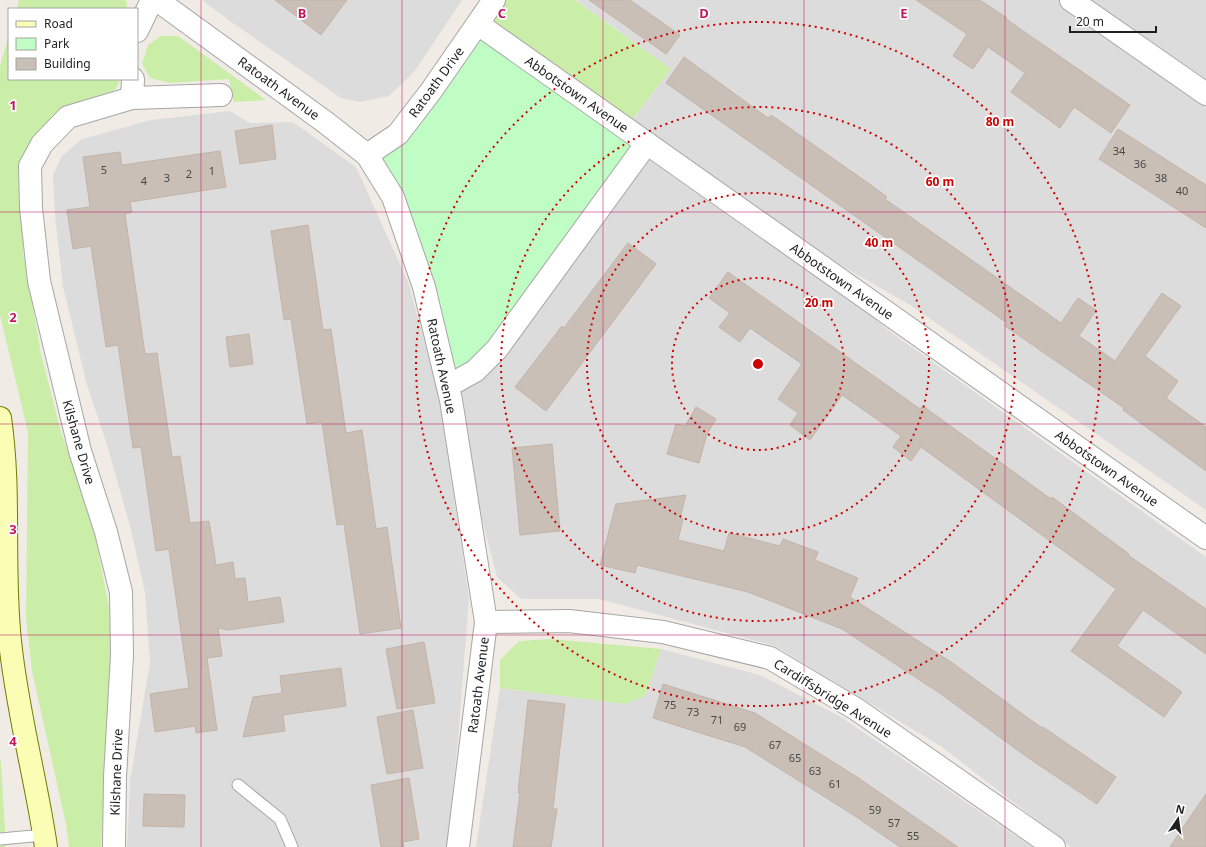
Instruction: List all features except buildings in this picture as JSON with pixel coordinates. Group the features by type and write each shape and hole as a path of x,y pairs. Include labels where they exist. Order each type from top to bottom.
{"street":[{"path":"138,29 152,0"},
{"name":"Ratoath Avenue","path":"157,0 325,122 367,155 393,197 424,286 448,386 486,622 458,847"},
{"name":"Ratoath Drive","path":"367,155 398,134 431,91 494,0"},
{"path":"1071,0 1206,94"},
{"name":"Abbotstown Avenue","path":"478,24 1206,538"},
{"name":"Kilshane Drive","path":"114,847 115,777 122,655 121,592 106,532 80,451 39,281 31,208 30,166 42,144 68,117 133,88 221,95"},
{"path":"448,386 475,371 497,349 647,143"},
{"path":"0,418 3,438 6,498 5,569 10,641 18,696 45,841"},
{"name":"Cardiffsbridge Avenue","path":"486,622 569,621 664,632 770,658 856,709 1054,847"}],"lane":[{"path":"238,785 280,819 292,847"},
{"path":"0,838 45,841"}],"shaded area":[{"path":"202,0 462,0 414,72 389,96 360,102 341,98"},
{"path":"576,0 1206,0 1206,510 910,305 738,206 628,126 671,69"},
{"path":"230,111 250,123 293,122 356,167 408,282 438,390 469,598 458,739 447,847 127,847 130,781 150,662 145,593 131,530 108,448 87,385 63,287 55,215 53,175 62,156 82,139 151,120"},
{"path":"647,143 737,207 892,333 1206,557 1206,847 1071,847 942,747 775,646 599,599 521,599 497,577 451,399"},
{"path":"661,649 760,675 841,717 1032,847 476,847 500,688 625,704 645,696"}],"green space":[{"path":"19,0 125,0 127,2 127,8 17,8"},
{"path":"495,0 575,0 671,69 628,125 479,24"},
{"path":"479,26 646,142 506,339 448,385 369,155"},
{"path":"161,36 178,36 266,100 234,102 229,79 170,83 150,78 142,64 148,45"},
{"path":"8,38 8,80 120,80 115,90 57,112 42,129 23,170 23,251 41,354 61,432 91,514 115,639 101,847 69,847 66,824 32,671 26,619 28,432 0,315 0,66"},
{"path":"551,639 661,649 645,696 625,704 500,688 500,660 519,641"},
{"path":"0,758 1,763 6,847 0,847"}]}
